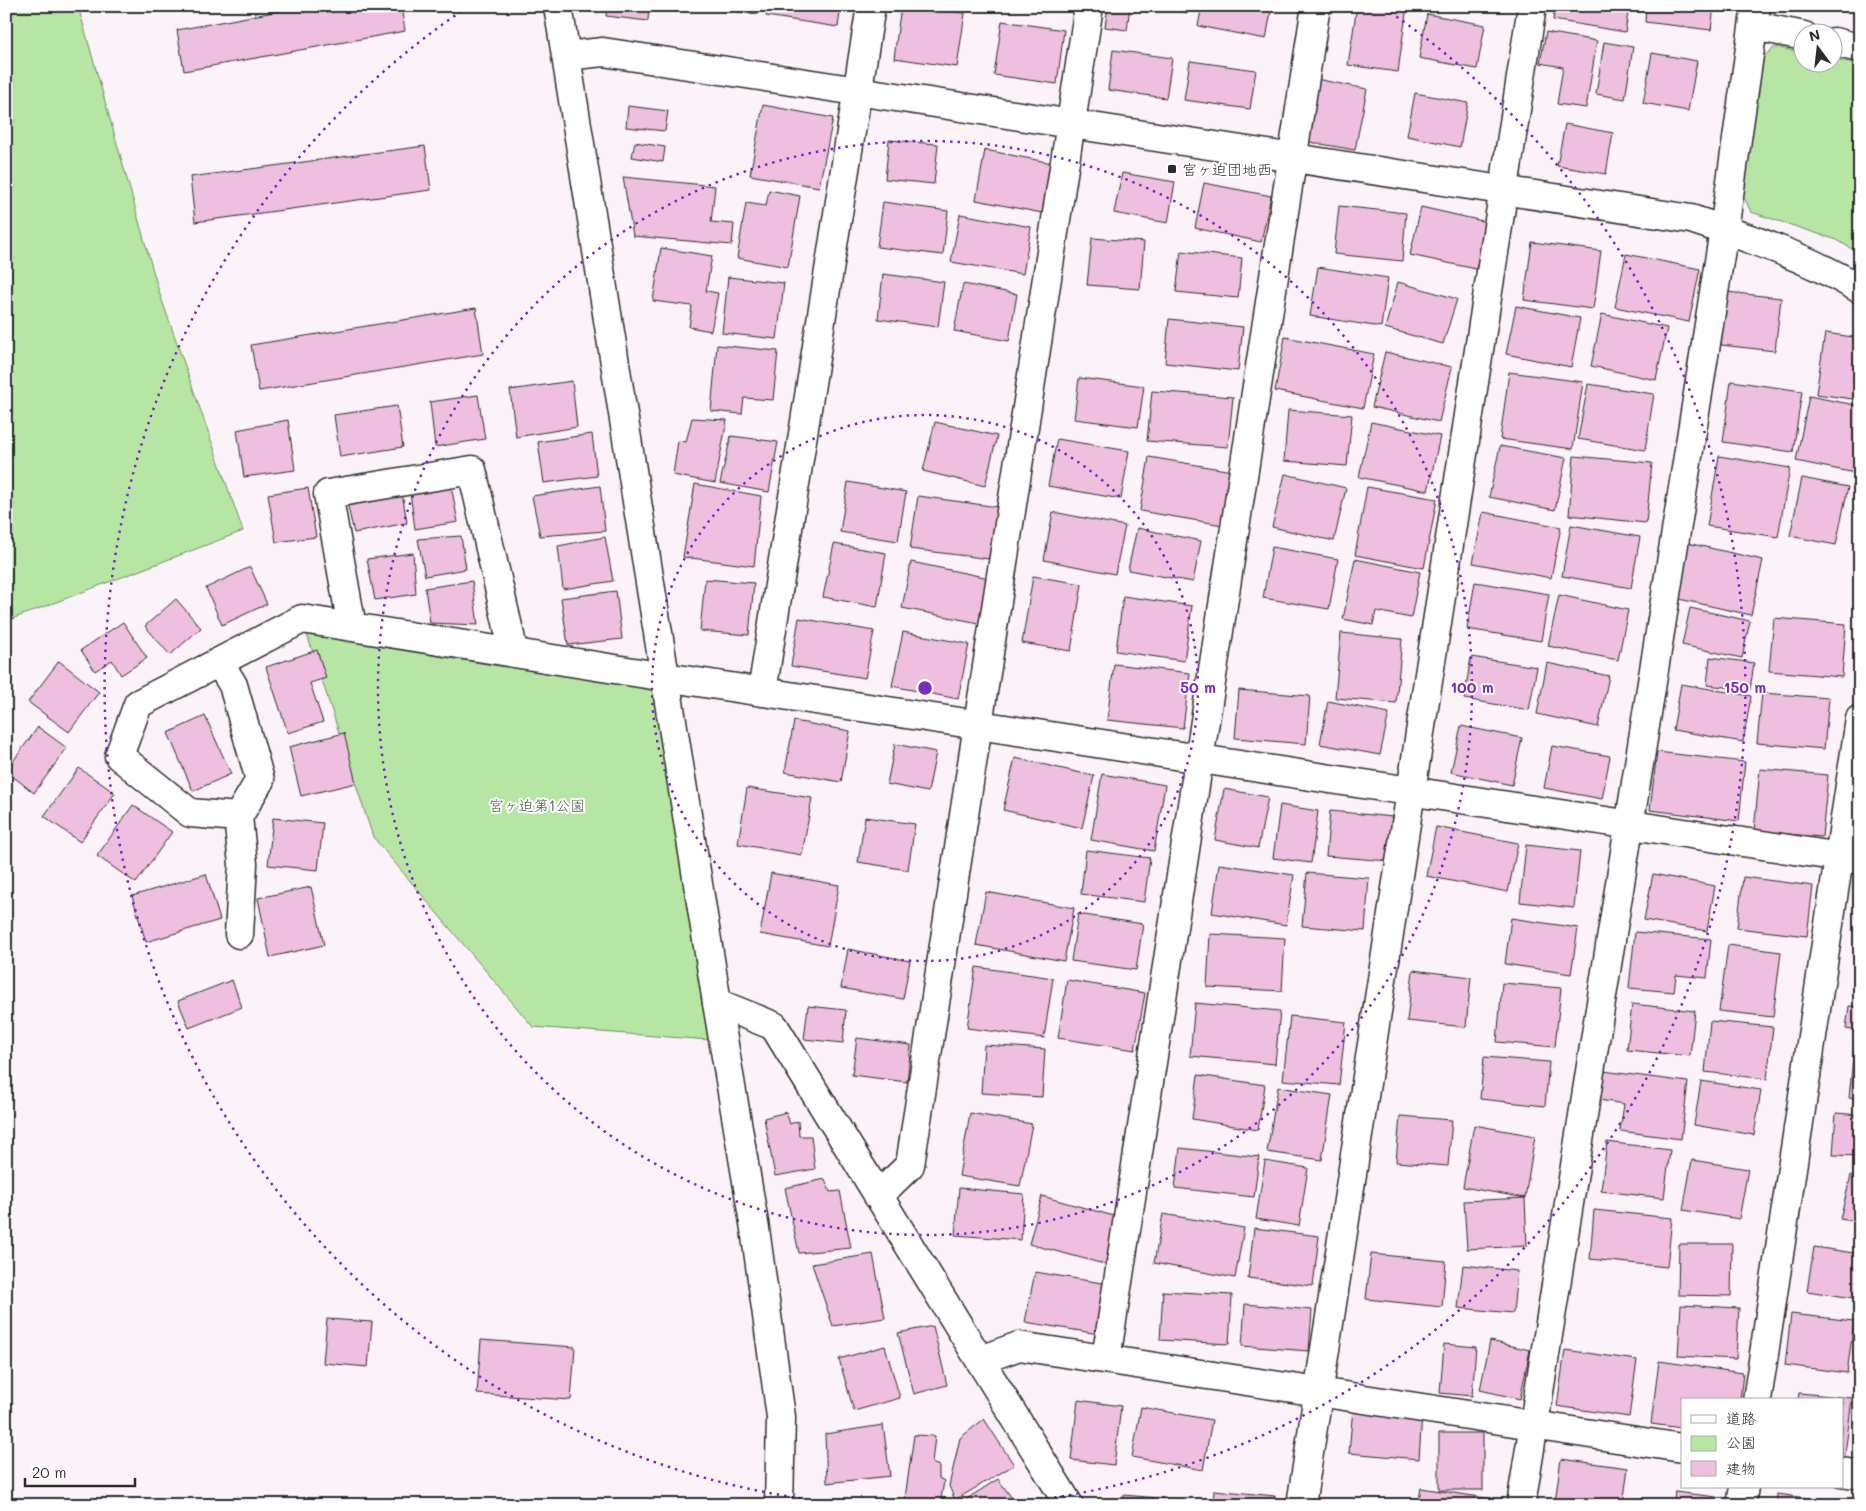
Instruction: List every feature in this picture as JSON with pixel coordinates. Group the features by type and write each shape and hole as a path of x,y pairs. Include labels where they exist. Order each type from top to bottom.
{"street":[{"path":"558,6 717,1003 755,1229 781,1417 779,1505"},
{"path":"762,692 871,6"},
{"path":"878,1196 910,1165 1089,6"},
{"path":"1106,1359 1316,6"},
{"path":"1301,1505 1532,6"},
{"path":"1521,1505 1724,230 1755,16 1794,32"},
{"path":"1844,44 1860,48"},
{"path":"566,56 603,52 1691,219 1752,238 1832,272 1860,289"},
{"path":"352,627 328,494 472,470 514,653"},
{"path":"238,817 190,813 119,756 138,704 302,619 762,692 1849,858"},
{"path":"219,662 233,684 260,780 238,817 243,864 239,934"},
{"path":"1757,1398 1849,858 1860,718"},
{"path":"717,1003 774,1026 1069,1505"},
{"path":"980,1360 1019,1346 1681,1448"},
{"path":"1844,1472 1860,1475"},
{"path":"1741,1505 1744,1488"}],"green space":[{"path":"6,6 78,6 159,292 243,531 9,620 6,623"},
{"path":"1775,47 1794,51 1794,72 1844,72 1844,61 1860,64 1860,254 1837,240 1751,212 1740,189 1764,56"},
{"name":"宮ヶ迫第1公園","path":"302,619 665,677 723,1041 533,1027 373,837"}],"building":[{"path":"306,6 401,6 405,31 184,71 177,30"},
{"path":"607,6 649,6 648,21 606,16"},
{"path":"688,6 759,6 758,14"},
{"path":"768,6 841,6 838,27 766,16"},
{"path":"901,6 965,13 957,67 894,58"},
{"path":"1108,6 1130,6 1127,30 1105,27"},
{"path":"1160,6 1190,6 1188,13"},
{"path":"1202,6 1272,6 1266,39 1198,26"},
{"path":"1357,6 1407,6 1398,72 1348,65"},
{"path":"1555,6 1629,6 1625,32 1553,20"},
{"path":"1646,6 1714,6 1711,30 1645,22"},
{"path":"1821,6 1846,6 1845,12"},
{"path":"1855,6 1860,6 1860,13 1854,11"},
{"path":"1427,14 1485,25 1477,69 1419,58"},
{"path":"1002,21 1064,30 1057,84 994,75"},
{"path":"1546,32 1597,41 1586,108 1557,104 1563,67 1540,63"},
{"path":"1604,42 1633,47 1625,99 1596,94"},
{"path":"1113,50 1172,58 1166,98 1108,90"},
{"path":"1652,53 1697,61 1688,111 1643,103"},
{"path":"1190,61 1256,70 1250,109 1184,100"},
{"path":"1316,79 1367,89 1355,150 1304,141"},
{"path":"1415,93 1468,103 1460,147 1407,136"},
{"path":"763,105 833,118 819,187 750,175"},
{"path":"628,106 668,111 665,131 626,127"},
{"path":"1565,124 1613,133 1606,174 1557,166"},
{"path":"889,140 938,144 934,184 885,179"},
{"path":"635,142 665,147 663,162 632,157"},
{"path":"425,146 431,190 195,222 190,177"},
{"path":"985,150 1052,163 1042,213 976,200"},
{"path":"1122,173 1175,182 1168,223 1114,213"},
{"path":"623,177 715,186 711,222 734,224 732,245 633,236"},
{"path":"1204,183 1271,196 1261,242 1195,228"},
{"path":"769,190 800,196 788,267 737,258 746,203 766,206"},
{"path":"883,202 948,211 943,255 877,247"},
{"path":"1339,206 1406,213 1402,261 1334,254"},
{"path":"1421,207 1487,222 1476,269 1410,255"},
{"path":"960,214 1031,227 1023,274 951,262"},
{"path":"1092,238 1144,242 1140,289 1087,285"},
{"path":"1532,242 1601,251 1593,309 1524,300"},
{"path":"661,248 712,256 706,291 718,293 711,331 689,327 692,306 653,301"},
{"path":"1181,251 1242,258 1238,298 1176,292"},
{"path":"1626,254 1700,269 1689,322 1615,307"},
{"path":"1318,267 1388,278 1381,327 1310,316"},
{"path":"883,274 944,282 938,327 878,319"},
{"path":"728,277 784,283 777,339 722,333"},
{"path":"1398,282 1457,299 1443,344 1385,328"},
{"path":"963,284 1017,294 1009,341 954,331"},
{"path":"1727,292 1781,298 1775,351 1721,345"},
{"path":"1516,306 1580,318 1571,367 1506,354"},
{"path":"476,308 483,354 259,391 251,345"},
{"path":"1602,314 1667,328 1656,380 1591,366"},
{"path":"1169,319 1243,327 1238,371 1165,363"},
{"path":"1825,333 1860,338 1860,400 1816,394"},
{"path":"1285,337 1374,354 1363,408 1275,391"},
{"path":"717,345 778,351 773,400 744,398 742,414 711,411"},
{"path":"1385,352 1452,367 1439,422 1372,407"},
{"path":"1509,372 1583,382 1573,449 1500,439"},
{"path":"1079,378 1144,386 1138,427 1074,419"},
{"path":"572,381 577,427 516,437 510,390"},
{"path":"1731,381 1802,391 1793,452 1723,442"},
{"path":"1588,384 1654,394 1645,450 1578,439"},
{"path":"1152,391 1233,397 1228,447 1147,441"},
{"path":"478,395 485,439 435,447 430,402"},
{"path":"1809,396 1860,406 1860,474 1796,461"},
{"path":"397,406 403,447 340,457 334,415"},
{"path":"1288,410 1352,415 1347,466 1284,461"},
{"path":"692,418 727,420 715,483 673,475 678,441 686,442"},
{"path":"288,420 295,470 244,477 237,430"},
{"path":"935,422 997,436 985,486 923,471"},
{"path":"1371,422 1440,436 1428,491 1359,477"},
{"path":"592,434 597,476 544,483 538,442"},
{"path":"731,436 778,442 769,492 720,483"},
{"path":"1057,439 1129,451 1121,499 1048,486"},
{"path":"1500,446 1566,458 1555,510 1489,497"},
{"path":"1574,456 1652,463 1646,523 1569,515"},
{"path":"1719,456 1790,468 1778,537 1707,526"},
{"path":"1149,457 1232,471 1223,525 1140,511"},
{"path":"1285,474 1346,488 1334,541 1272,527"},
{"path":"1802,478 1848,487 1836,545 1790,536"},
{"path":"848,482 906,492 898,541 840,532"},
{"path":"695,484 761,496 754,566 683,557"},
{"path":"451,485 458,522 415,529 410,492"},
{"path":"600,486 605,531 540,536 532,496"},
{"path":"401,487 407,523 354,533 346,498"},
{"path":"1367,487 1437,499 1424,568 1355,555"},
{"path":"308,488 316,537 276,542 268,494"},
{"path":"918,496 998,507 990,559 910,549"},
{"path":"1053,512 1125,526 1115,574 1044,560"},
{"path":"1483,512 1561,527 1551,578 1473,563"},
{"path":"1571,525 1640,537 1631,588 1562,576"},
{"path":"1137,528 1201,541 1193,582 1128,570"},
{"path":"461,536 466,569 425,576 418,539"},
{"path":"605,537 613,581 563,589 558,546"},
{"path":"1683,542 1763,560 1751,615 1670,597"},
{"path":"834,544 886,553 877,607 823,597"},
{"path":"1272,547 1338,559 1329,609 1263,598"},
{"path":"413,553 416,594 375,600 367,559"},
{"path":"1355,559 1420,572 1411,618 1376,611 1373,625 1343,619"},
{"path":"911,562 989,578 979,623 902,608"},
{"path":"250,567 267,604 222,625 206,588"},
{"path":"1033,576 1082,584 1071,651 1022,643"},
{"path":"705,579 754,583 749,635 700,631"},
{"path":"472,581 478,625 430,623 425,588"},
{"path":"1475,582 1549,594 1541,641 1467,629"},
{"path":"616,591 622,639 568,645 561,598"},
{"path":"1559,595 1628,610 1618,660 1548,646"},
{"path":"1123,596 1192,606 1184,661 1116,651"},
{"path":"176,599 201,628 170,655 145,626"},
{"path":"1690,608 1750,621 1742,658 1682,645"},
{"path":"799,618 874,631 865,678 791,666"},
{"path":"1774,618 1846,624 1842,677 1769,671"},
{"path":"123,622 147,658 121,675 112,660 95,671 81,650"},
{"path":"903,632 969,644 958,699 892,686"},
{"path":"1341,633 1402,639 1396,703 1335,698"},
{"path":"317,650 326,678 310,683 323,722 288,733 266,667"},
{"path":"1471,657 1537,667 1529,710 1464,699"},
{"path":"1710,657 1754,663 1750,690 1707,685"},
{"path":"59,661 99,692 69,732 28,702"},
{"path":"1547,663 1609,676 1598,727 1537,714"},
{"path":"1114,664 1190,673 1183,728 1107,720"},
{"path":"1681,684 1751,696 1743,742 1673,730"},
{"path":"1239,690 1310,696 1306,744 1235,738"},
{"path":"1762,693 1829,698 1824,749 1757,743"},
{"path":"1328,701 1389,713 1380,755 1320,744"},
{"path":"205,716 231,774 193,791 168,733"},
{"path":"794,721 850,731 841,782 785,772"},
{"path":"1461,726 1522,738 1512,785 1451,772"},
{"path":"38,727 67,748 34,793 6,771"},
{"path":"344,733 356,783 301,796 289,747"},
{"path":"895,744 936,752 928,792 887,784"},
{"path":"1552,746 1610,756 1602,799 1544,788"},
{"path":"1657,752 1745,762 1739,821 1650,810"},
{"path":"1015,758 1094,776 1082,828 1003,810"},
{"path":"79,768 115,793 80,842 44,816"},
{"path":"1760,769 1828,775 1822,837 1754,831"},
{"path":"1102,774 1165,785 1154,851 1091,840"},
{"path":"747,788 812,798 802,855 738,844"},
{"path":"1224,789 1268,797 1258,848 1215,840"},
{"path":"133,805 172,832 136,883 97,856"},
{"path":"1280,805 1318,811 1311,863 1273,858"},
{"path":"1330,811 1393,817 1389,861 1326,856"},
{"path":"865,817 915,824 908,870 858,862"},
{"path":"273,818 323,823 318,870 268,865"},
{"path":"1436,827 1518,843 1508,892 1426,876"},
{"path":"1526,845 1580,851 1574,908 1520,902"},
{"path":"1086,850 1150,858 1144,902 1081,894"},
{"path":"1219,864 1294,875 1286,925 1212,913"},
{"path":"771,873 839,885 828,946 760,934"},
{"path":"1307,873 1369,878 1365,931 1302,926"},
{"path":"206,874 220,920 146,942 132,896"},
{"path":"1653,874 1715,886 1707,931 1644,920"},
{"path":"1743,877 1813,886 1807,936 1737,928"},
{"path":"311,887 324,945 270,957 258,898"},
{"path":"986,892 1074,908 1064,961 976,945"},
{"path":"1078,914 1143,924 1136,970 1071,961"},
{"path":"1511,918 1578,928 1571,974 1505,964"},
{"path":"1635,932 1711,939 1707,978 1676,975 1674,992 1629,988"},
{"path":"1210,934 1285,938 1282,991 1207,987"},
{"path":"1728,945 1781,952 1773,1017 1719,1011"},
{"path":"848,949 910,961 903,999 841,988"},
{"path":"976,967 1053,978 1044,1038 967,1028"},
{"path":"1413,970 1471,977 1466,1027 1407,1021"},
{"path":"232,980 242,1007 189,1028 178,1001"},
{"path":"1067,980 1145,993 1135,1050 1058,1038"},
{"path":"1502,983 1561,988 1555,1047 1497,1042"},
{"path":"1195,1003 1280,1011 1275,1064 1190,1056"},
{"path":"1632,1004 1695,1011 1690,1056 1627,1050"},
{"path":"808,1006 846,1010 843,1043 804,1039"},
{"path":"1849,1006 1860,1007 1860,1031 1846,1029"},
{"path":"1290,1016 1346,1022 1339,1085 1283,1080"},
{"path":"1710,1021 1773,1027 1767,1079 1705,1072"},
{"path":"857,1038 911,1045 907,1082 852,1075"},
{"path":"1855,1039 1860,1039 1860,1099 1849,1098"},
{"path":"984,1045 1045,1049 1042,1097 981,1093"},
{"path":"1484,1057 1549,1062 1545,1106 1480,1099"},
{"path":"1603,1071 1688,1082 1681,1139 1620,1131 1624,1104 1599,1100"},
{"path":"1198,1075 1265,1085 1258,1130 1192,1119"},
{"path":"1701,1081 1761,1090 1754,1135 1694,1125"},
{"path":"1278,1087 1332,1095 1322,1160 1267,1152"},
{"path":"786,1112 790,1124 798,1121 799,1136 811,1136 815,1169 775,1176 764,1118"},
{"path":"970,1113 1032,1124 1020,1186 959,1176"},
{"path":"1836,1113 1860,1115 1860,1156 1833,1155"},
{"path":"1400,1116 1452,1120 1448,1166 1396,1162"},
{"path":"1474,1125 1535,1136 1525,1198 1463,1187"},
{"path":"1607,1142 1670,1150 1664,1198 1601,1191"},
{"path":"1180,1148 1259,1157 1254,1197 1175,1188"},
{"path":"1692,1160 1748,1169 1739,1219 1683,1210"},
{"path":"1265,1161 1308,1168 1299,1226 1256,1219"},
{"path":"1851,1175 1860,1176 1860,1222 1840,1219"},
{"path":"825,1179 830,1192 840,1191 851,1248 799,1253 785,1188"},
{"path":"959,1188 1024,1194 1021,1240 955,1235"},
{"path":"1042,1196 1121,1218 1108,1265 1029,1244"},
{"path":"1525,1198 1527,1246 1467,1249 1464,1201"},
{"path":"1594,1210 1672,1218 1667,1267 1590,1259"},
{"path":"1163,1214 1244,1228 1235,1278 1154,1263"},
{"path":"1254,1228 1319,1236 1313,1286 1248,1278"},
{"path":"1679,1244 1732,1244 1731,1296 1678,1295"},
{"path":"1814,1247 1860,1254 1860,1299 1807,1291"},
{"path":"873,1254 885,1318 833,1326 812,1264"},
{"path":"1371,1254 1446,1261 1442,1307 1366,1299"},
{"path":"1463,1265 1517,1271 1513,1313 1458,1308"},
{"path":"1035,1272 1108,1284 1099,1334 1025,1322"},
{"path":"1163,1291 1232,1295 1229,1344 1160,1340"},
{"path":"1245,1304 1312,1310 1309,1351 1242,1346"},
{"path":"1681,1305 1739,1308 1736,1359 1678,1356"},
{"path":"1791,1314 1854,1321 1847,1373 1785,1365"},
{"path":"327,1319 372,1322 368,1367 323,1363"},
{"path":"933,1326 947,1385 914,1394 898,1333"},
{"path":"481,1340 575,1347 571,1400 477,1394"},
{"path":"1490,1341 1530,1350 1520,1399 1480,1390"},
{"path":"1444,1344 1476,1347 1472,1396 1440,1393"},
{"path":"885,1346 900,1398 854,1411 839,1359"},
{"path":"1565,1350 1637,1360 1629,1417 1557,1406"},
{"path":"1659,1361 1743,1373 1740,1398 1681,1398 1681,1428 1651,1424"},
{"path":"1799,1393 1852,1398 1844,1463 1844,1398 1798,1398"},
{"path":"1078,1400 1121,1406 1114,1465 1071,1460"},
{"path":"1141,1407 1212,1420 1203,1470 1132,1457"},
{"path":"1353,1408 1422,1414 1419,1459 1349,1453"},
{"path":"984,1419 1014,1465 955,1500 949,1486 960,1438"},
{"path":"883,1425 890,1476 827,1483 825,1434"},
{"path":"1439,1433 1483,1433 1483,1490 1439,1490"},
{"path":"914,1435 935,1436 932,1463 939,1466 939,1478 944,1481 940,1505 904,1505"},
{"path":"1561,1459 1628,1468 1623,1505 1555,1502"},
{"path":"998,1479 1017,1505 957,1505"},
{"path":"1421,1488 1493,1499 1493,1505 1418,1505"},
{"path":"1214,1490 1275,1496 1274,1505 1213,1505"},
{"path":"1675,1492 1717,1497 1716,1505 1673,1505"},
{"path":"1777,1494 1843,1503 1843,1505 1776,1505"},
{"path":"1124,1495 1191,1501 1190,1505 1123,1505"},
{"path":"1040,1498 1044,1505 1028,1505"}],"place":[{"name":"宮ヶ迫団地西","path":"1172,169"}]}
